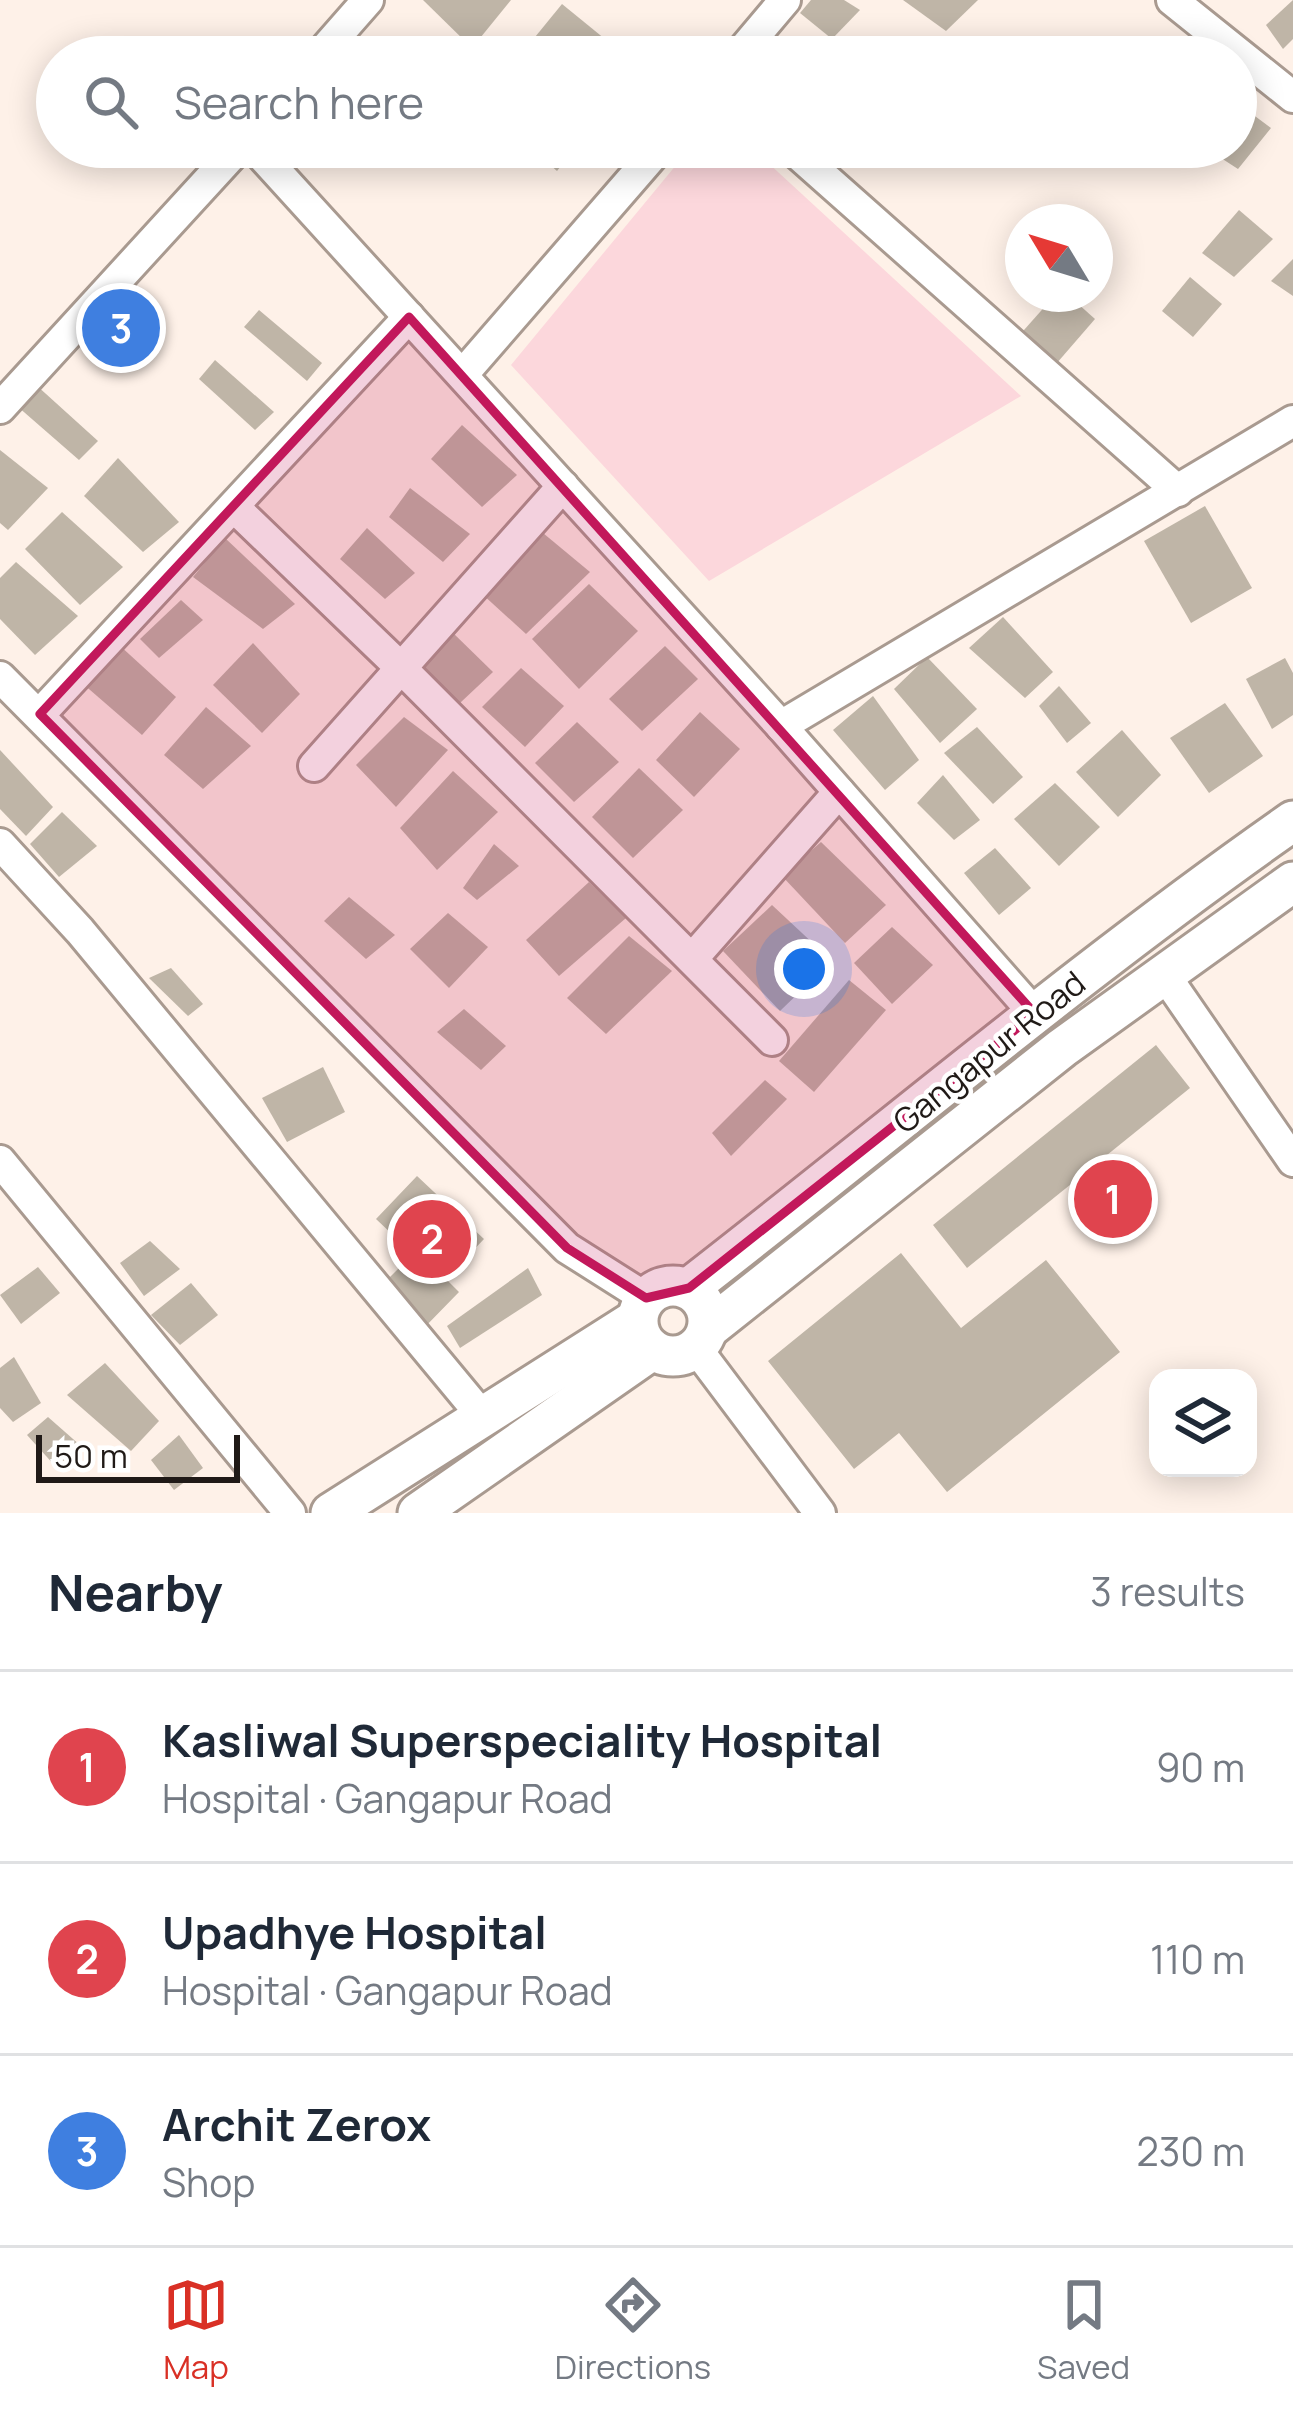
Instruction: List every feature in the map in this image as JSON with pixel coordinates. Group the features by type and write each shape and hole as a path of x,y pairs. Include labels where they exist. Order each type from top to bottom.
{"main road":[{"name":"Gangapur Road","path":"689,1288 1034,1014 1293,821"},
{"name":"Gangapur Road","path":"702,1338 1062,1048 1293,882"},
{"path":"418,1513 645,1322 666,1286 689,1288 705,1305 702,1338 674,1357 645,1322"},
{"path":"331,1513 645,1322"}],"street":[{"path":"336,36 368,0"},
{"path":"755,36 785,0"},
{"path":"1172,0 1217,36"},
{"path":"1257,68 1293,97"},
{"path":"0,408 220,168"},
{"path":"273,168 781,727 1034,1014"},
{"path":"463,374 642,168"},
{"path":"814,168 1178,491"},
{"path":"40,714 409,317"},
{"path":"781,727 1293,421"},
{"path":"314,766 562,486"},
{"path":"234,507 772,1040"},
{"path":"0,677 645,1322"},
{"path":"692,959 839,792"},
{"path":"0,844 80,931 483,1417"},
{"path":"1164,974 1293,1160"},
{"path":"0,1161 290,1513"},
{"path":"702,1338 820,1513"}],"highlighted area":[{"path":"409,317 1035,1014 689,1288 646,1298 567,1248 40,714"}],"shaded area":[{"path":"674,168 774,168 1021,396 709,581 511,365"}],"building":[{"path":"423,0 511,0 482,36 460,36"},
{"path":"811,0 844,0 860,10 835,36 828,36 800,13"},
{"path":"903,0 978,0 946,31"},
{"path":"1293,0 1293,39 1283,49 1266,25"},
{"path":"562,4 601,36 536,36"},
{"path":"1257,118 1271,128 1257,145"},
{"path":"1239,210 1273,239 1234,277 1202,253"},
{"path":"1293,259 1293,296 1271,281"},
{"path":"1190,277 1222,304 1193,337 1162,311"},
{"path":"259,310 322,363 307,381 244,327"},
{"path":"1040,312 1087,312 1095,319 1050,371 1015,340"},
{"path":"215,360 274,412 255,430 199,379"},
{"path":"35,384 98,441 79,460 17,406"},
{"path":"462,425 517,475 482,507 431,459"},
{"path":"0,450 48,488 8,530 0,523"},
{"path":"118,458 179,522 143,552 84,496"},
{"path":"410,488 470,534 443,562 389,517"},
{"path":"1205,506 1252,588 1191,623 1144,541"},
{"path":"62,512 123,567 80,605 25,549"},
{"path":"367,528 415,573 385,599 340,559"},
{"path":"537,528 590,572 526,634 481,593"},
{"path":"225,538 295,604 263,629 193,577"},
{"path":"16,562 78,616 35,655 0,619 0,578"},
{"path":"589,584 638,631 579,689 532,639"},
{"path":"181,600 203,620 159,658 140,639"},
{"path":"1003,617 1053,672 1025,698 969,648"},
{"path":"450,630 493,672 460,703 418,660"},
{"path":"253,643 300,694 262,733 213,685"},
{"path":"118,644 176,697 142,735 82,683"},
{"path":"665,646 698,679 642,731 609,699"},
{"path":"927,657 977,709 940,743 894,689"},
{"path":"1285,658 1293,673 1293,715 1272,729 1246,679"},
{"path":"521,668 564,706 525,747 482,707"},
{"path":"1059,686 1091,723 1067,743 1039,706"},
{"path":"873,696 919,760 885,790 833,730"},
{"path":"1225,703 1263,756 1209,793 1170,738"},
{"path":"206,707 251,746 203,789 164,755"},
{"path":"700,712 740,749 694,797 656,760"},
{"path":"404,717 448,750 396,807 356,765"},
{"path":"577,722 619,762 574,802 535,763"},
{"path":"977,727 1023,777 993,804 944,753"},
{"path":"1122,730 1161,775 1118,817 1076,772"},
{"path":"0,750 53,807 26,836 0,809"},
{"path":"639,768 683,810 633,858 592,817"},
{"path":"453,771 498,812 437,870 400,828"},
{"path":"943,775 980,820 954,840 917,803"},
{"path":"1055,783 1100,827 1059,866 1014,819"},
{"path":"62,812 97,846 59,877 30,844"},
{"path":"821,842 886,905 845,943 782,876"},
{"path":"494,844 519,866 477,900 463,888"},
{"path":"995,848 1031,888 999,915 964,873"},
{"path":"589,882 626,918 559,976 526,940"},
{"path":"349,897 395,935 366,959 324,921"},
{"path":"772,905 832,961 780,1011 723,951"},
{"path":"448,913 488,947 449,988 410,949"},
{"path":"892,927 933,965 892,1004 854,963"},
{"path":"629,936 672,971 606,1034 567,998"},
{"path":"171,968 203,1004 188,1016 149,978"},
{"path":"849,980 886,1010 814,1092 779,1061"},
{"path":"464,1009 506,1046 481,1070 437,1032"},
{"path":"1156,1045 1190,1088 967,1268 933,1225"},
{"path":"323,1067 345,1112 287,1142 262,1098"},
{"path":"765,1080 787,1099 731,1156 712,1133"},
{"path":"417,1176 484,1239 446,1279 459,1292 421,1331 378,1289 413,1254 376,1219"},
{"path":"150,1241 180,1269 144,1296 120,1263"},
{"path":"901,1253 961,1328 1046,1260 1120,1352 947,1492 899,1433 854,1469 768,1361"},
{"path":"38,1267 60,1293 21,1324 0,1295"},
{"path":"528,1268 542,1295 460,1348 447,1326"},
{"path":"191,1283 218,1315 180,1345 151,1315"},
{"path":"14,1357 41,1403 13,1422 0,1408 0,1368"},
{"path":"105,1363 159,1421 131,1451 67,1395"},
{"path":"48,1417 81,1446 56,1467 27,1435"},
{"path":"179,1435 203,1468 174,1490 151,1460"}],"place":[{"name":"Archit Zerox","path":"121,328"},
{"name":"Kasliwal Superspeciality Hospital","path":"1113,1199"},
{"name":"Upadhye Hospital","path":"432,1239"}]}
